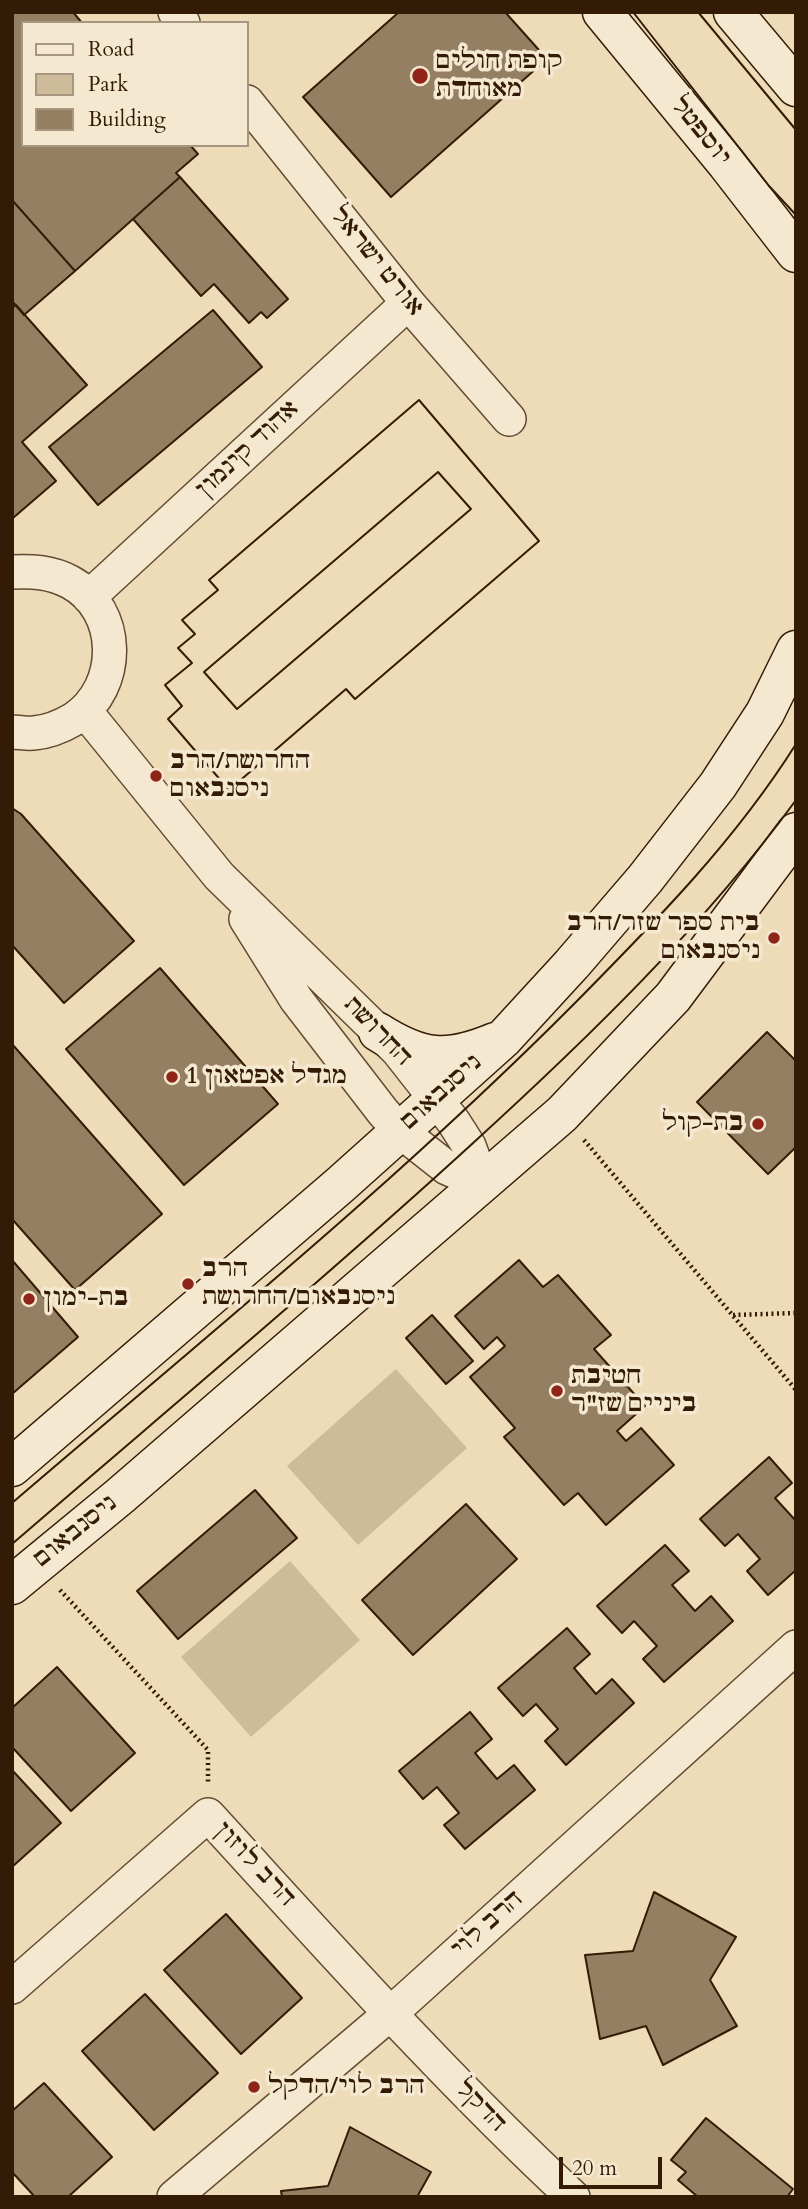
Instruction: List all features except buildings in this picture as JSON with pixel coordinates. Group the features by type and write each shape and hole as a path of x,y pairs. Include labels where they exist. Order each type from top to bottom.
{"main road":[{"name":"יוספטל","path":"602,12 796,253"},
{"path":"733,12 796,87"},
{"name":"ניסנבאום","path":"12,1467 504,1038 645,880 718,785 765,713 796,650"},
{"name":"ניסנבאום","path":"24,1574 120,1496 562,1114 673,997 796,832"},
{"path":"378,1032 400,1046 443,1056 465,1052 504,1038"}],"street":[{"name":"אורט ישראל","path":"248,103 408,303 509,419"},
{"name":"אהוד קינמון","path":"89,597 408,303"},
{"path":"12,572 32,571 53,575 72,583 89,597 103,618 110,643 109,668 100,692 85,712 62,727 35,733 12,732"},
{"name":"החרושת","path":"85,712 219,876 398,1051 437,1098 469,1146 483,1184"},
{"name":"החרושת","path":"219,876 296,999 337,1055 400,1131 447,1168 483,1184"},
{"name":"הרב לוי","path":"174,2197 391,2013 796,1647"},
{"name":"הרב לוזון","path":"12,1987 208,1815 391,2013"},
{"name":"הדקל","path":"391,2013 508,2136 573,2197"}],"path":[{"path":"562,1114 796,1390"},
{"path":"732,1315 796,1313"},
{"path":"24,1574 208,1750"}],"green space":[{"path":"396,1369 467,1448 358,1545 287,1466"},
{"path":"290,1561 360,1640 251,1737 181,1657"}],"tram line":[{"path":"633,12 769,186 796,215"},
{"path":"698,12 796,130"},
{"path":"12,1503 298,1259 508,1069 605,973 693,880 747,814 796,744"},
{"path":"12,1544 358,1246 558,1064 683,937 723,892 796,800"}],"place":[{"name":"קופת חולים מאוחדת","path":"420,76"},
{"name":"החרושת/הרב ניסנבאום","path":"156,776"},
{"name":"בית ספר שזר/הרב ניסנבאום","path":"774,938"},
{"name":"מגדל אפטאון 1","path":"172,1077"},
{"name":"בת-קול","path":"758,1124"},
{"name":"הרב ניסנבאום/החרושת","path":"188,1284"},
{"name":"בת-ימון","path":"29,1299"},
{"name":"חטיבת ביניים שז\"ר","path":"557,1391"},
{"name":"הרב לוי/הדקל","path":"254,2087"}]}
